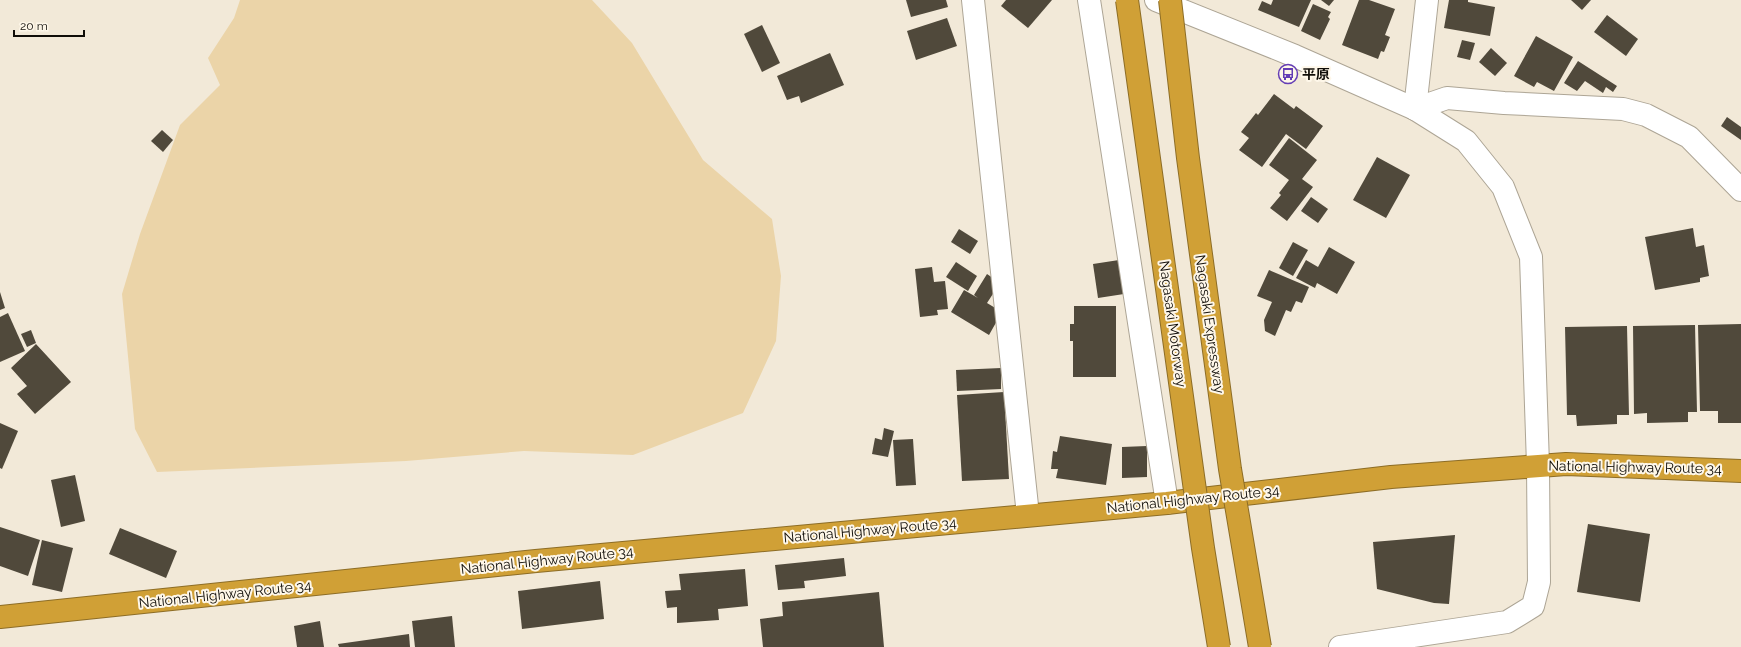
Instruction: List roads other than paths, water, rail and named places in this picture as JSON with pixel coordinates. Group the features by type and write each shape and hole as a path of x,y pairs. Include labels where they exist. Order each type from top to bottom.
{"highway":[{"name":"Nagasaki Motorway","path":"1127,0 1203,548 1219,647"},
{"name":"Nagasaki Expressway","path":"1170,0 1188,158 1230,469 1260,647"},
{"name":"National Highway Route 34","path":"0,617 544,560 1167,503 1391,477 1566,464 1741,471"}],"street":[{"path":"973,0 1028,515"},
{"path":"1089,0 1167,503"},
{"path":"1156,0 1295,56 1415,109 1466,141 1503,187 1531,257 1538,465 1539,582 1533,606 1507,622 1340,647"},
{"path":"1415,109 1427,0"},
{"path":"1415,109 1447,98 1623,110 1646,115 1689,137 1741,190"}],"place":[{"name":"平原","path":"1288,74"}]}
